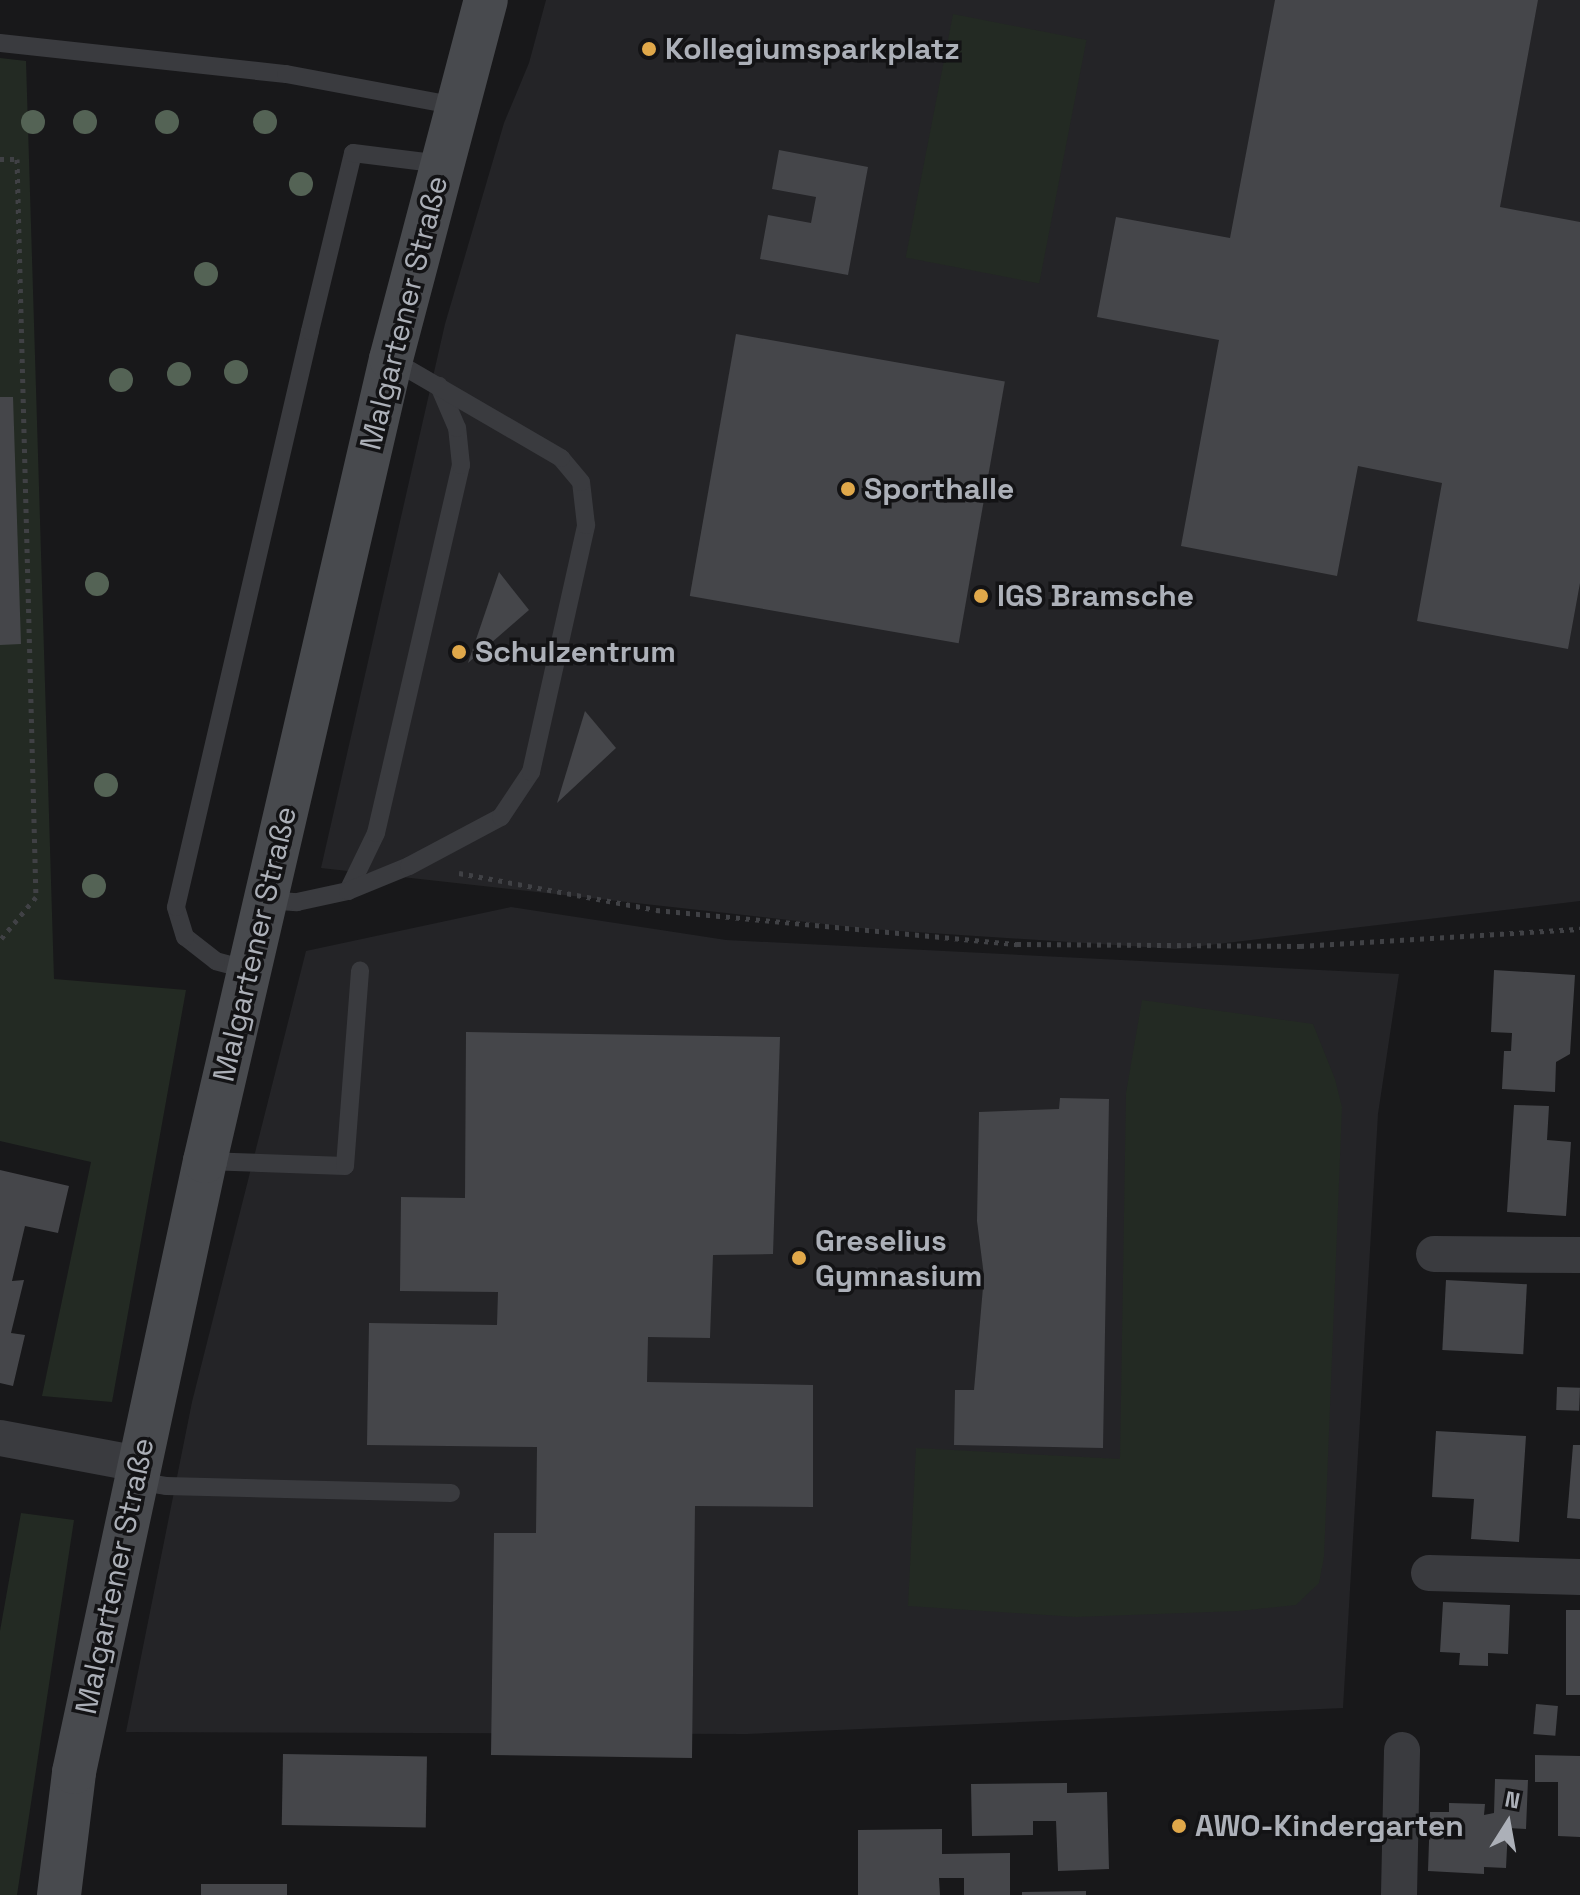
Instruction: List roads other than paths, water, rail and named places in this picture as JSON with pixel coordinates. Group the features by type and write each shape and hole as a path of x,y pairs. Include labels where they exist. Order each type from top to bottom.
{"street":[{"name":"Malgartener Straße","path":"59,1895 74,1772 205,1161 391,359 486,0"},
{"path":"1434,1254 1580,1255"},
{"path":"0,1438 137,1472"},
{"path":"1429,1573 1580,1577"},
{"path":"1399,1895 1402,1750"}],"lane":[{"path":"0,43 286,74 457,106"},
{"path":"249,970 216,961 185,937 176,907 310,331 353,153 441,164"},
{"path":"266,900 297,902 348,891 409,866 501,817 531,772 586,525 581,482 561,458 391,359"},
{"path":"348,891 376,833 461,465 457,428 439,386"},
{"path":"205,1161 345,1166 360,971"},
{"path":"137,1472 166,1486 451,1493"}],"place":[{"name":"Kollegiumsparkplatz","path":"649,49"},
{"name":"Sporthalle","path":"848,489"},
{"name":"IGS Bramsche","path":"981,596"},
{"name":"Schulzentrum","path":"459,652"},
{"name":"Greselius Gymnasium","path":"799,1258"},
{"name":"AWO-Kindergarten","path":"1179,1826"}]}
